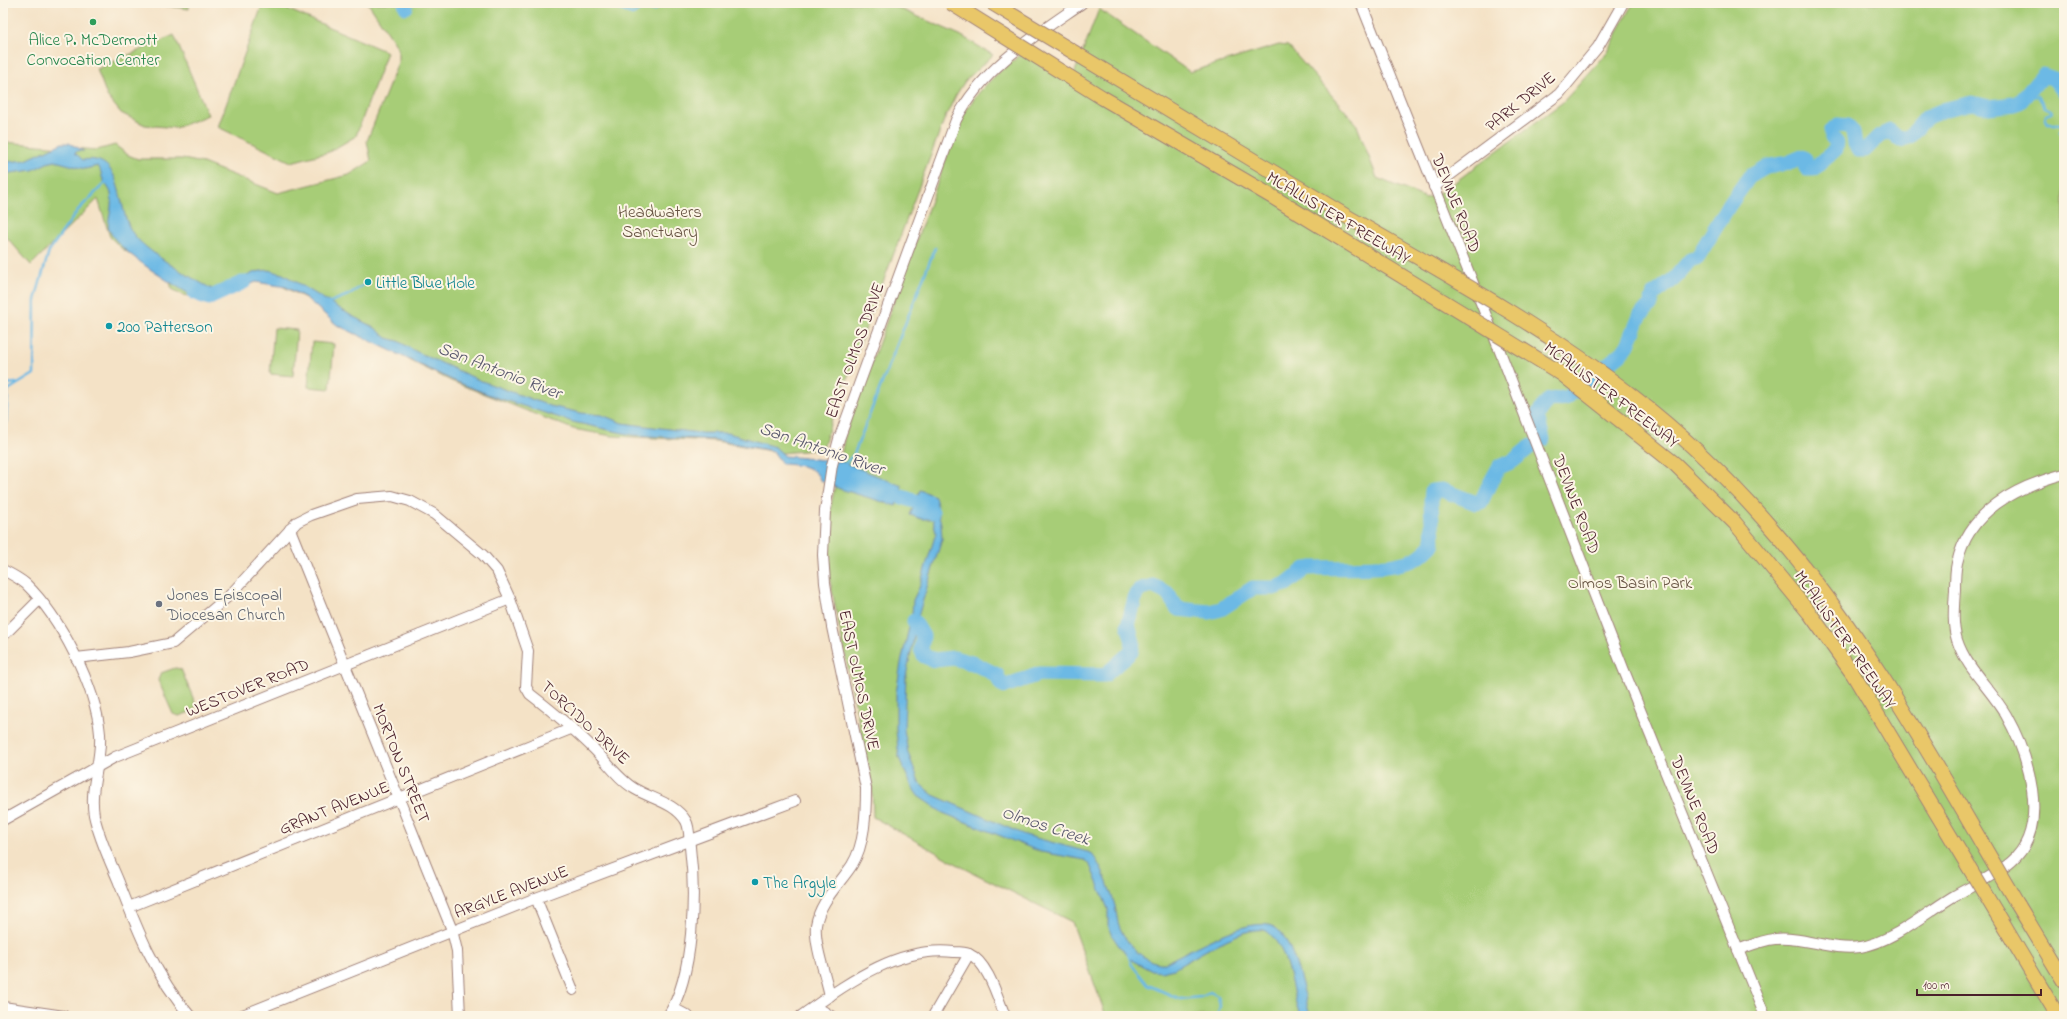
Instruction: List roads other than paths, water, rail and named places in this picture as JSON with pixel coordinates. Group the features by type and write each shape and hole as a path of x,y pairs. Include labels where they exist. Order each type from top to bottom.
{"highway":[{"name":"MCALLISTER FREEWAY","path":"950,3 1103,98 1271,196 1542,361 1562,374 1675,464 1735,523 1811,615 1852,674 2058,1016"},
{"name":"MCALLISTER FREEWAY","path":"992,3 1080,58 1551,338 1632,395 1674,431 1722,476 1772,528 1823,590 1874,664 2064,981"}],"street":[{"name":"EAST OLMOS DRIVE","path":"830,996 816,937 817,923 830,892 852,865 858,852 866,815 866,788 832,627 825,583 823,555 824,529 832,465 839,439 956,120 965,101 985,77 1039,33 1082,3"},
{"name":"DEVINE ROAD","path":"1361,3 1487,318 1623,668 1764,1016"},
{"name":"PARK DRIVE","path":"1434,187 1559,94 1598,47 1623,3"},
{"path":"1738,950 1775,939 1852,947 1874,944 1896,933 2011,863 2023,850 2034,815 2031,787 2024,757 2006,715 1988,688 1968,663 1957,639 1954,602 1956,564 1971,529 1996,503 2016,490 2035,482 2064,474"},
{"name":"TORCIDO DRIVE","path":"76,658 129,652 173,643 231,594 290,529 311,515 357,499 392,496 410,501 434,514 483,555 497,571 510,599 528,651 526,687 530,694 573,728 624,781 635,790 648,794 678,812 689,826 692,867 690,937 683,974 670,1012"},
{"name":"MORTON STREET","path":"290,529 452,930 457,951 460,1016"},
{"path":"3,570 26,584 39,600 62,634 88,682 96,708 100,735 93,796 94,815 101,838 147,952 161,977 190,1016"},
{"name":"WESTOVER ROAD","path":"3,820 115,757 510,599"},
{"path":"3,636 39,600"},
{"name":"GRANT AVENUE","path":"128,908 573,728"},
{"name":"ARGYLE AVENUE","path":"240,1016 452,930 795,801"},
{"path":"536,898 573,990"},
{"path":"801,1016 830,996 872,971 906,956 945,951 969,954 978,960 986,971 1005,1016"},
{"path":"932,1016 969,954"},
{"path":"815,1006 831,1016"},
{"path":"3,1007 64,1016"},
{"path":"670,1012 688,1016"}],"water":[{"path":"62,143 69,143 84,151 77,151 75,153 83,160 97,160 107,166 114,175 129,226 135,236 141,243 161,258 185,274 216,291 211,303 207,304 152,271 124,249 114,238 109,229 111,195 98,166 85,169 55,161 33,170 3,174 3,168 7,162 26,160"},
{"path":"268,270 283,274 352,316 375,328 387,338 398,341 415,351 479,380 550,406 581,413 602,415 622,423 700,433 728,433 775,447 785,456 843,462 902,486 896,506 840,489 820,480 814,471 804,467 782,464 773,451 716,440 632,435 573,422 495,397 452,380 337,325 306,298 286,287 256,282 221,297 228,286 255,272"},
{"path":"920,490 935,496 941,524 942,539 919,613 906,676 904,729 908,753 920,784 933,795 1025,835 1091,853 1099,864 1111,892 1119,924 1124,936 1133,948 1145,958 1152,961 1165,963 1203,943 1235,930 1264,924 1274,927 1281,933 1293,954 1310,1016 1300,1016 1284,956 1276,941 1267,931 1255,930 1244,933 1218,944 1174,969 1161,972 1152,971 1133,961 1119,946 1111,934 1108,925 1108,909 1089,863 1085,860 1041,852 943,813 918,796 912,787 899,758 896,730 896,693 912,614 913,600 919,588 936,533 933,519 922,519 910,515"}],"waterway":[{"path":"405,3 406,7"},
{"path":"601,3 632,14 641,10 655,10 662,3"},
{"name":"San Antonio River","path":"1543,439 1537,416 1544,405 1549,400 1566,398 1623,352 1628,345 1640,316 1651,304 1654,294 1674,279 1690,260 1697,258 1728,207 1749,177 1766,167 1788,163 1802,157 1805,159 1805,166 1807,169 1814,169 1836,149 1837,143 1832,137 1831,130 1838,125 1847,126 1853,132 1855,144 1859,150 1865,150 1879,136 1890,131 1900,140 1910,136 1927,117 1946,109 1972,103 1989,107 2020,102 2043,75 2054,79 2064,92"},
{"path":"2025,97 2038,96 2045,107 2051,110 2052,113 2046,115 2045,119 2048,124 2061,124 2063,128 2060,132 2064,136"},
{"path":"3,428 6,422 8,390 34,374 35,300 49,251 78,210 107,181"},
{"path":"845,464 854,454 935,248"},
{"name":"San Antonio River","path":"195,293 209,298 244,282"},
{"path":"328,303 348,295 368,282"},
{"path":"3,384 16,383"},
{"name":"San Antonio River","path":"914,621 923,636 921,649 924,656 934,660 954,658 975,664 997,675 1001,684 1005,686 1039,674 1105,675 1131,652 1133,642 1128,625 1136,594 1141,589 1153,586 1167,593 1178,609 1209,612 1221,609 1253,588 1274,588 1286,584 1305,569 1380,567 1407,562 1417,558 1433,544 1431,502 1432,491 1442,490 1476,503 1481,502 1499,467 1513,461 1531,446"},
{"name":"San Antonio River","path":"880,489 928,506 932,512"},
{"path":"1128,954 1132,965 1148,985 1180,999 1201,997 1210,992 1218,996 1220,1006 1217,1016"}],"place":[{"name":"Alice P. McDermott Convocation Center","path":"93,22"},
{"name":"Little Blue Hole","path":"368,282"},
{"name":"200 Patterson","path":"109,326"},
{"name":"Jones Episcopal Diocesan Church","path":"159,604"},
{"name":"The Argyle","path":"755,882"}],"park label":[{"name":"Headwaters Sanctuary","path":"660,221"},
{"name":"Olmos Basin Park","path":"1630,582"}],"water label":[{"name":"Olmos Creek","path":"1046,825"}]}
